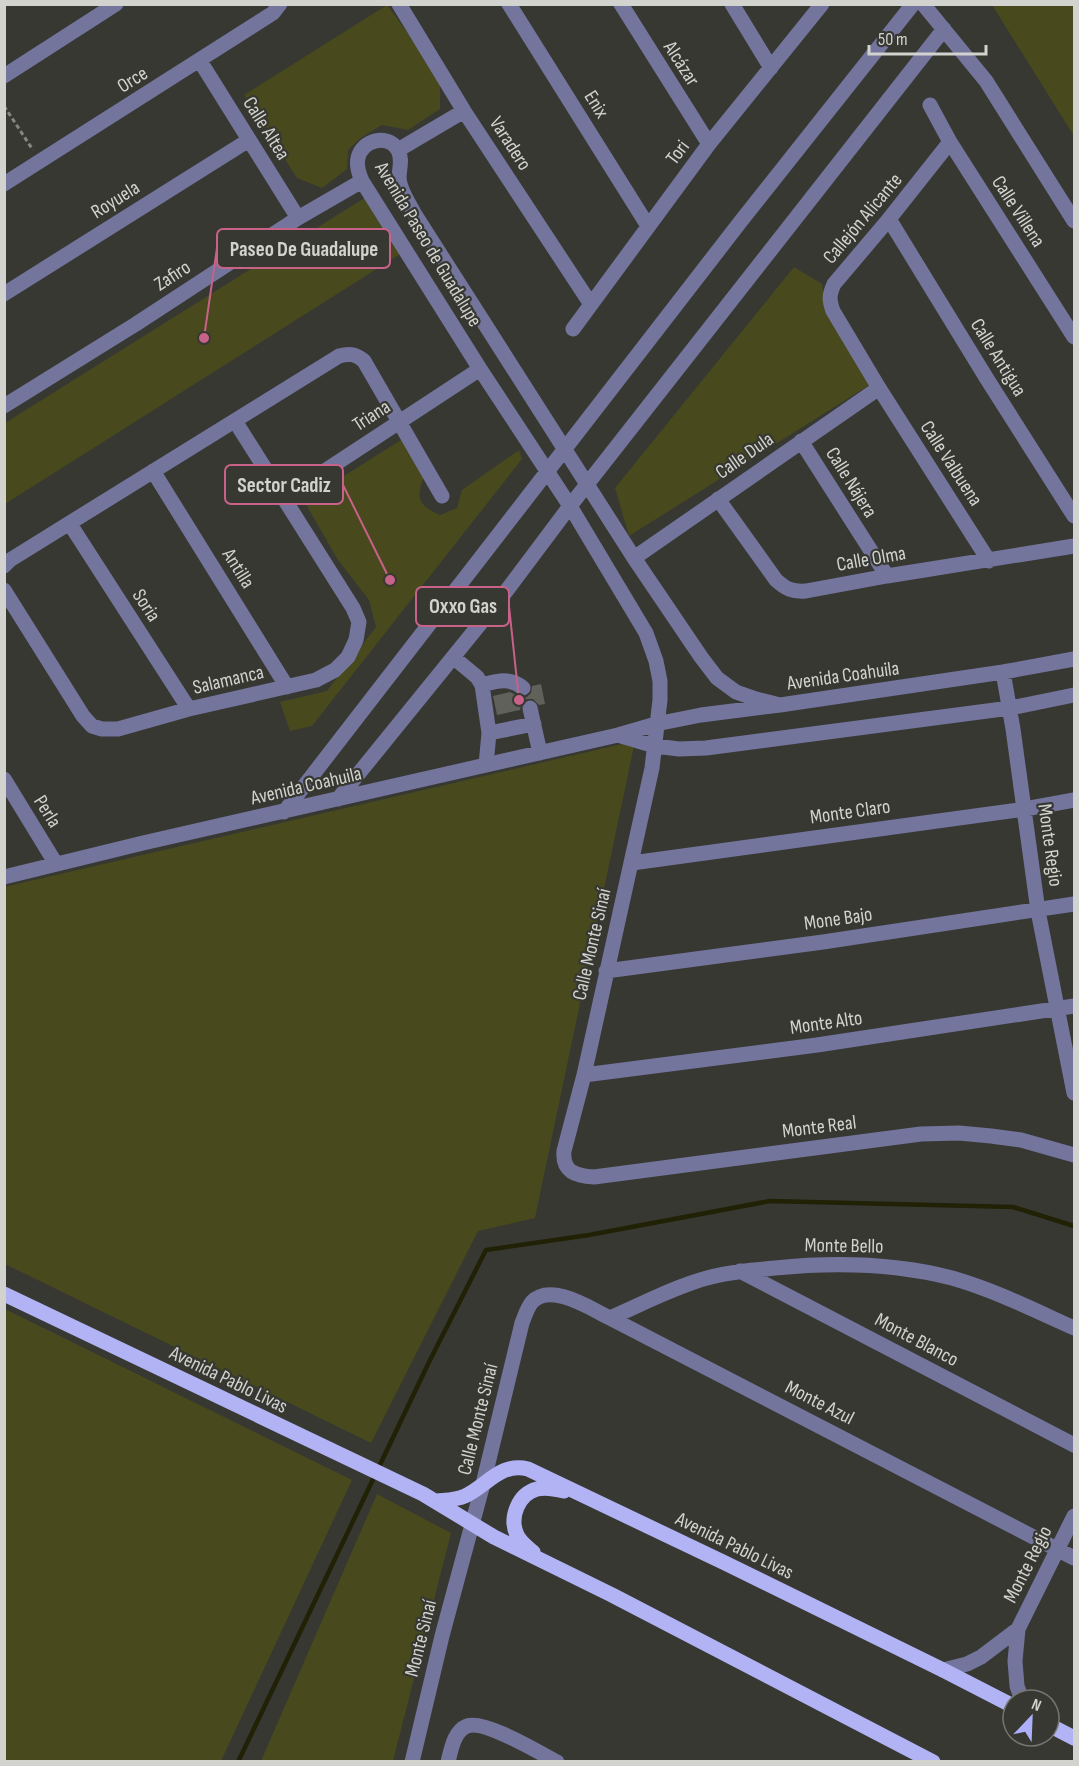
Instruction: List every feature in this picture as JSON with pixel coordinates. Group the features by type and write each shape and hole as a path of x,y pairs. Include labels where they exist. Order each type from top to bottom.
{"main road":[{"name":"Avenida Pablo Livas","path":"4,1294 430,1498 471,1524 545,1563 612,1595 933,1761"},
{"name":"Avenida Pablo Livas","path":"430,1498 461,1498 507,1469 520,1467 537,1473 1001,1700"},
{"path":"545,1563 517,1535 514,1516 517,1507 529,1493 537,1489 582,1495"}],"street":[{"path":"4,76 116,4"},
{"name":"Varadero","path":"399,4 464,111 590,303"},
{"name":"Enix","path":"509,4 648,226"},
{"name":"Alcázar","path":"621,4 709,144"},
{"path":"732,4 771,68"},
{"name":"Tori","path":"573,329 709,144 822,4"},
{"path":"284,812 741,221 912,4"},
{"path":"923,4 986,81 1074,221"},
{"name":"Orce","path":"4,184 201,61 280,6"},
{"path":"338,799 453,657 944,29"},
{"name":"Calle Altea","path":"201,61 298,218"},
{"name":"Calle Villena","path":"930,105 950,142 1074,337"},
{"path":"398,150 464,111"},
{"name":"Royuela","path":"4,294 249,140"},
{"name":"Avenida Paseo de Guadalupe","path":"656,724 660,681 646,633 570,506 480,369 362,181 358,170 358,158 363,148 371,142 380,140 390,143 398,150 402,191 414,213 564,450 700,657 717,678 736,692 780,705"},
{"name":"Callejón Alicante","path":"879,388 833,311 829,294 834,284 950,142"},
{"name":"Zafiro","path":"4,406 136,324 298,218 362,181"},
{"name":"Calle Antigua","path":"889,219 987,380 1074,516"},
{"path":"4,566 10,560 153,471 339,356 348,353 358,355 364,361 442,496"},
{"name":"Triana","path":"285,497 480,369"},
{"name":"Calle Dula","path":"634,558 879,388"},
{"name":"Calle Valbuena","path":"879,388 989,561"},
{"name":"Salamanca","path":"4,590 83,716 92,726 102,729 118,729 189,709 316,680 335,670 348,657 356,640 358,622 353,608 235,421"},
{"name":"Calle Nájera","path":"801,441 887,576"},
{"name":"Antilla","path":"153,471 287,687"},
{"name":"Calle Olma","path":"717,499 776,580 785,588 795,592 1074,546"},
{"name":"Soria","path":"70,524 189,709"},
{"path":"453,657 477,677 482,685 489,733 486,765"},
{"name":"Avenida Coahuila","path":"4,877 618,735 656,724 701,715 1003,672 1074,659"},
{"name":"Monte Regio","path":"1003,672 1025,809 1038,911 1074,1094"},
{"path":"482,685 502,680 518,683 524,688"},
{"name":"Avenida Coahuila","path":"618,735 655,746 678,749 706,748 1010,708 1074,695"},
{"path":"530,708 540,753"},
{"path":"489,733 534,724"},
{"name":"Calle Monte Sinaí","path":"569,1170 564,1164 564,1151 584,1075 632,863 652,768 656,724"},
{"name":"Perla","path":"4,779 56,864"},
{"name":"Monte Claro","path":"632,863 1025,809 1074,800"},
{"name":"Mone Bajo","path":"606,971 1038,911 1074,904"},
{"name":"Monte Alto","path":"584,1075 817,1045 1074,1006"},
{"name":"Monte Real","path":"569,1170 578,1175 594,1177 930,1134 959,1133 1021,1140 1074,1155"},
{"name":"Monte Bello","path":"610,1318 706,1278 740,1271 806,1264 845,1264 884,1266 952,1278 990,1290 1074,1328"},
{"name":"Monte Blanco","path":"740,1271 1074,1445"},
{"name":"Calle Monte Sinaí","path":"471,1524 522,1323 530,1305 543,1295"},
{"name":"Monte Azul","path":"543,1295 559,1295 568,1298 610,1318 1074,1558"},
{"name":"Monte Regio","path":"1018,1688 1015,1661 1018,1629 1074,1516"},
{"name":"Monte Sinaí","path":"412,1761 471,1524"},
{"name":"Monte Regio","path":"943,1670 967,1664 981,1657 1018,1629"},
{"path":"448,1761 461,1730 476,1724 490,1728 557,1761"}],"path":[{"path":"4,106 40,161"}],"shaded area":[{"path":"387,5 432,66 440,85 440,109 408,130 382,125 362,137 348,150 347,169 322,188 297,178 244,95"},
{"path":"992,5 1074,5 1074,136"},
{"path":"366,197 402,253 5,504 5,423"},
{"path":"794,267 822,284 826,314 871,384 629,536 615,488"},
{"path":"401,440 424,477 420,491 423,505 440,515 457,508 462,490 519,450 522,459 312,726 290,731 280,702 327,691 376,627 369,600 338,560 304,501"},
{"path":"635,741 535,1218 478,1231 371,1443 5,1264 4,887"},
{"path":"5,1309 352,1480 221,1761 5,1761"},
{"path":"377,1494 451,1533 393,1761 261,1761"}],"building":[{"path":"541,684 545,704 539,705 533,699 527,699 521,705 520,710 497,715 493,696 510,692 522,698 527,697 531,693 532,686"}],"waterway":[{"path":"238,1762 430,1360 486,1250 589,1235 770,1201 1013,1207 1074,1226"}],"place":[{"name":"Paseo De Guadalupe","path":"204,338"},
{"name":"Sector Cadiz","path":"390,580"},
{"name":"Oxxo Gas","path":"519,700"}]}
